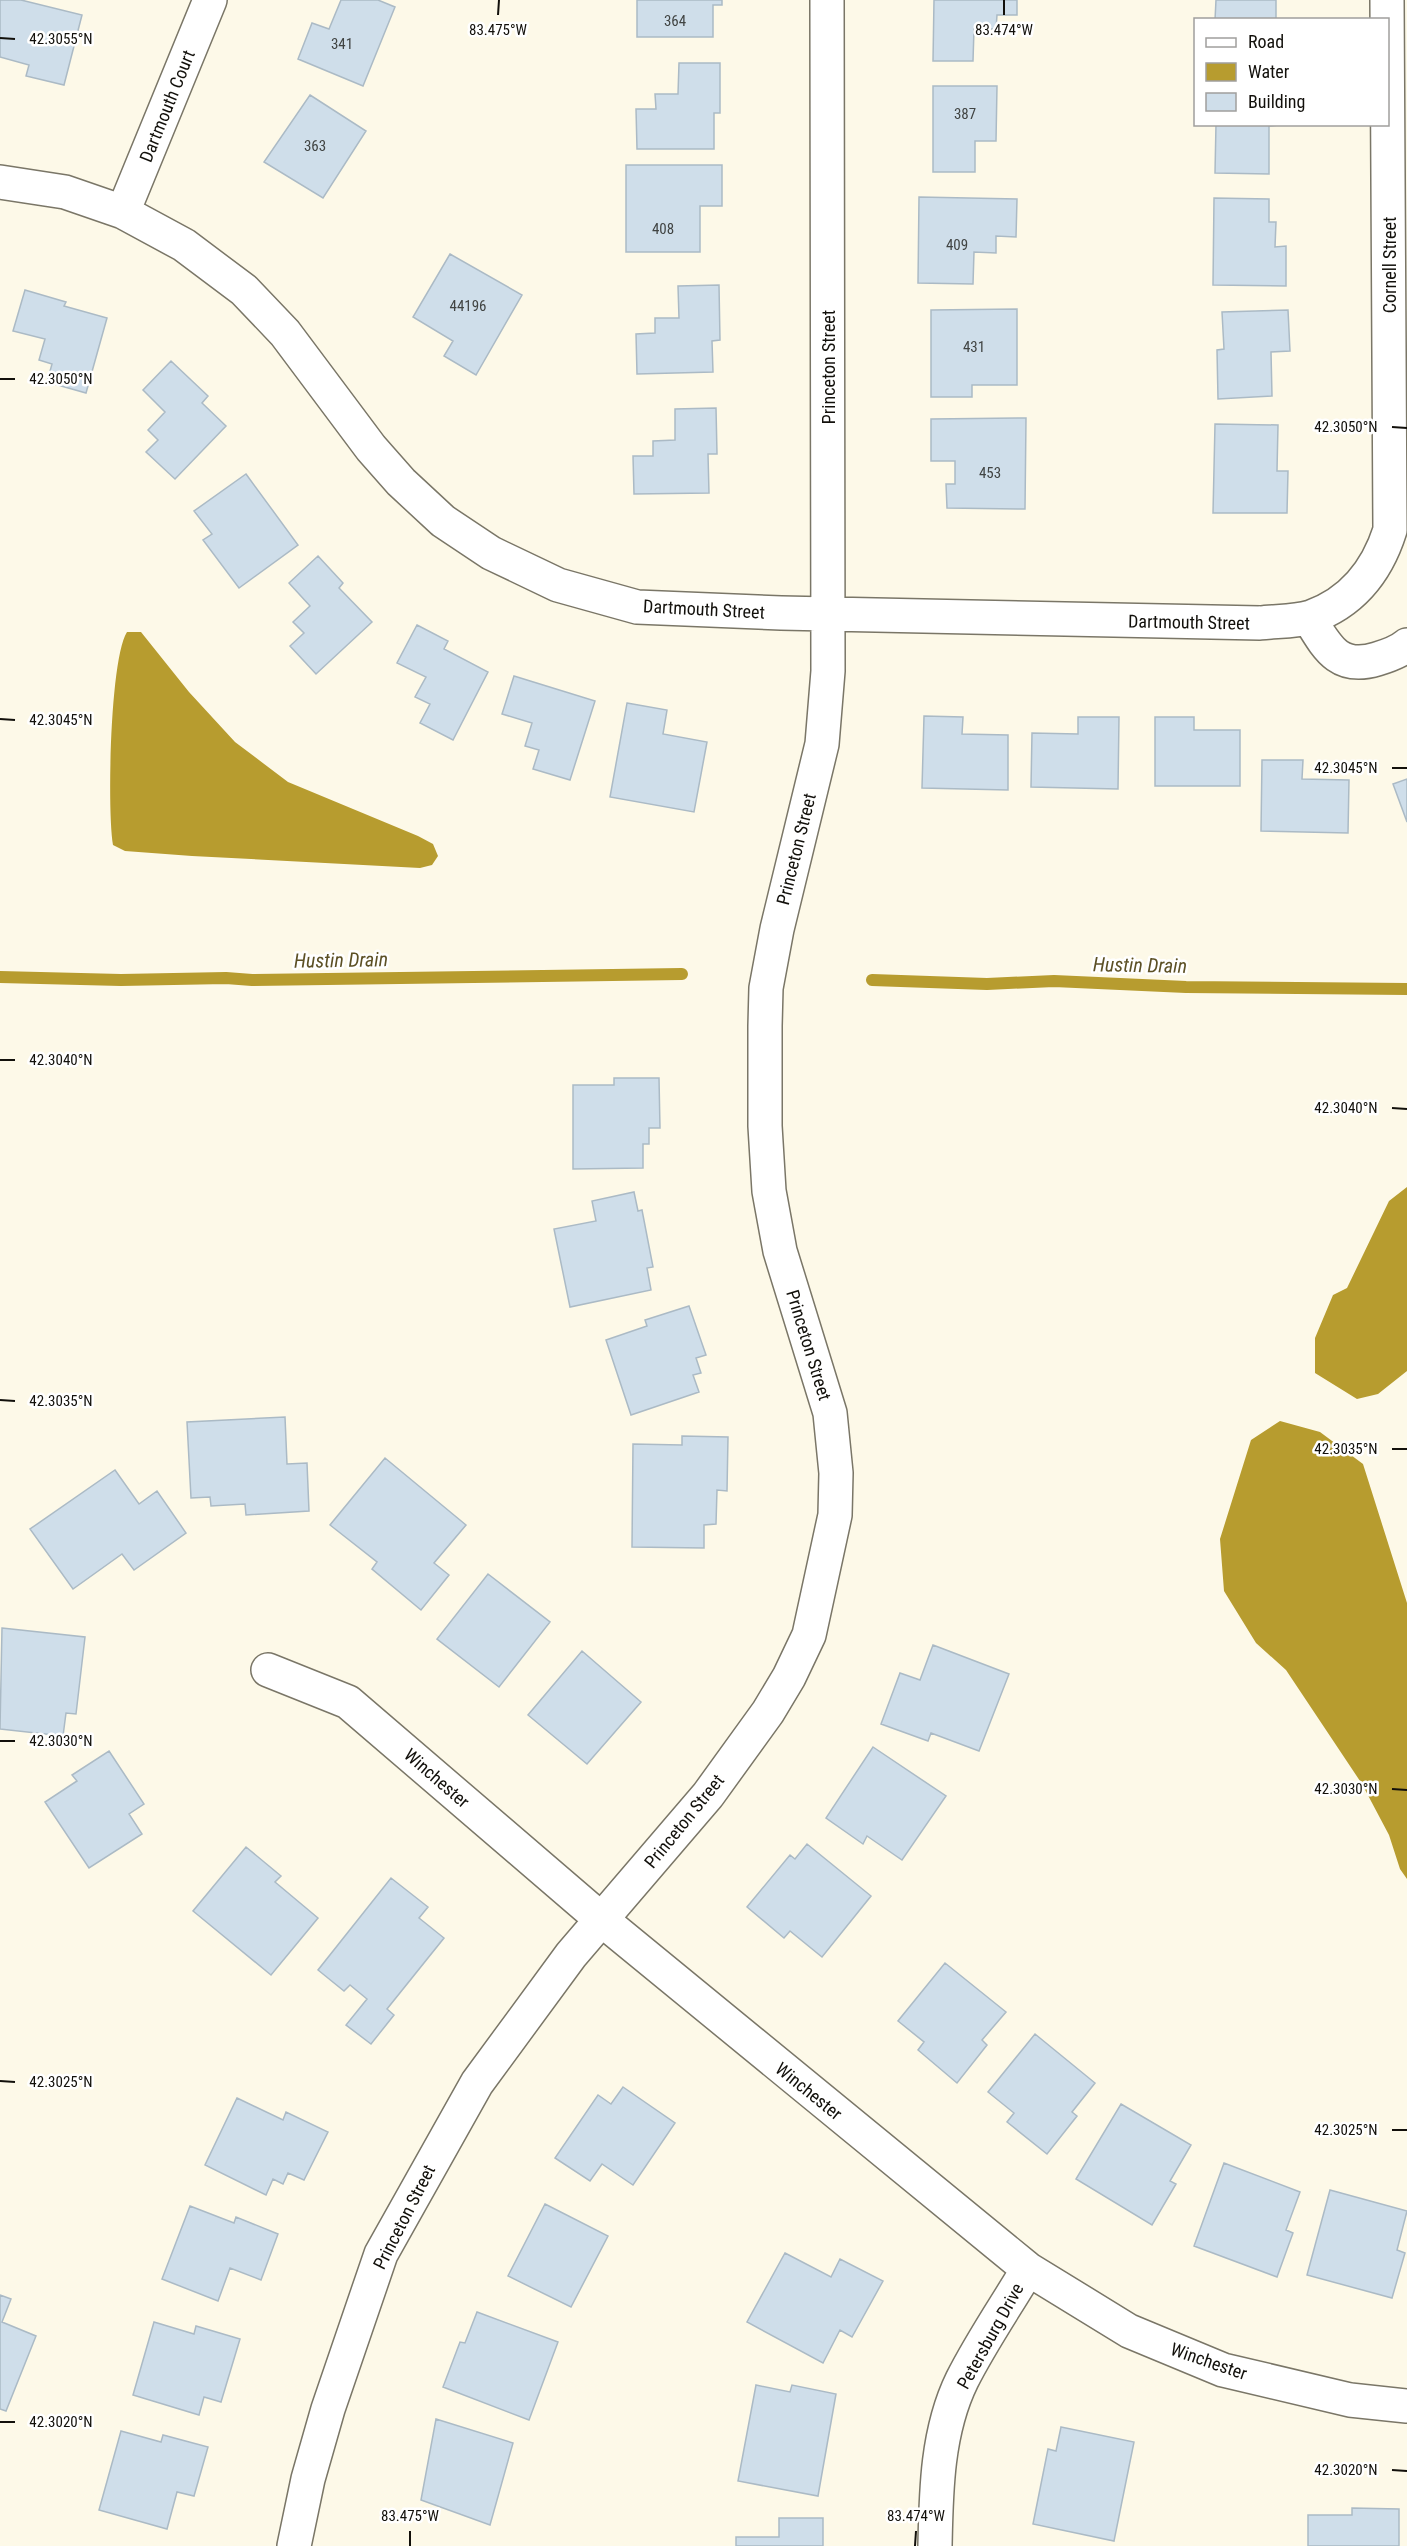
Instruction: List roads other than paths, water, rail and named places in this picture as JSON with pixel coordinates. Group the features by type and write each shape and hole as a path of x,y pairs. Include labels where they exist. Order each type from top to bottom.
{"street":[{"name":"Dartmouth Court","path":"123,212 210,0"},
{"name":"Princeton Street","path":"294,2546 308,2479 328,2409 381,2254 477,2084 572,1955 708,1795 768,1712 789,1677 809,1635 831,1535 835,1515 836,1473 830,1413 780,1251 769,1191 765,1126 766,988 794,855 822,744 828,671 827,0"},
{"name":"Cornell Street","path":"1388,0 1388,18"},
{"name":"Cornell Street","path":"1352,593 1398,538 1389,54"},
{"name":"Dartmouth Street","path":"0,182 65,192 123,212 184,245 244,290 285,333 371,448 400,482 443,521 491,553 558,585 637,607 1260,623 1309,618 1335,606 1352,593"},
{"path":"1309,618 1328,649 1344,660 1361,664 1407,645"},
{"name":"Winchester","path":"268,1670 348,1702 602,1920 1028,2269 1129,2331 1223,2370 1350,2400 1407,2406"},
{"name":"Petersburg Drive","path":"935,2546 936,2490 948,2422 962,2381 1028,2269"}],"water":[{"path":"127,632 141,632 189,692 235,742 288,782 433,844 438,856 432,865 420,868 192,856 125,851 113,845 110,801 111,735 117,671 121,647"},
{"path":"1407,1187 1407,1371 1378,1394 1357,1399 1315,1373 1315,1338 1333,1295 1347,1288 1389,1201"},
{"path":"1280,1421 1320,1432 1363,1464 1407,1603 1407,1879 1400,1869 1389,1835 1362,1784 1286,1670 1256,1643 1224,1591 1220,1539 1251,1440"}],"waterway":[{"name":"Hustin Drain","path":"0,977 252,980 682,974"},
{"name":"Hustin Drain","path":"872,980 987,984 1054,981 1186,987 1407,989"}]}
